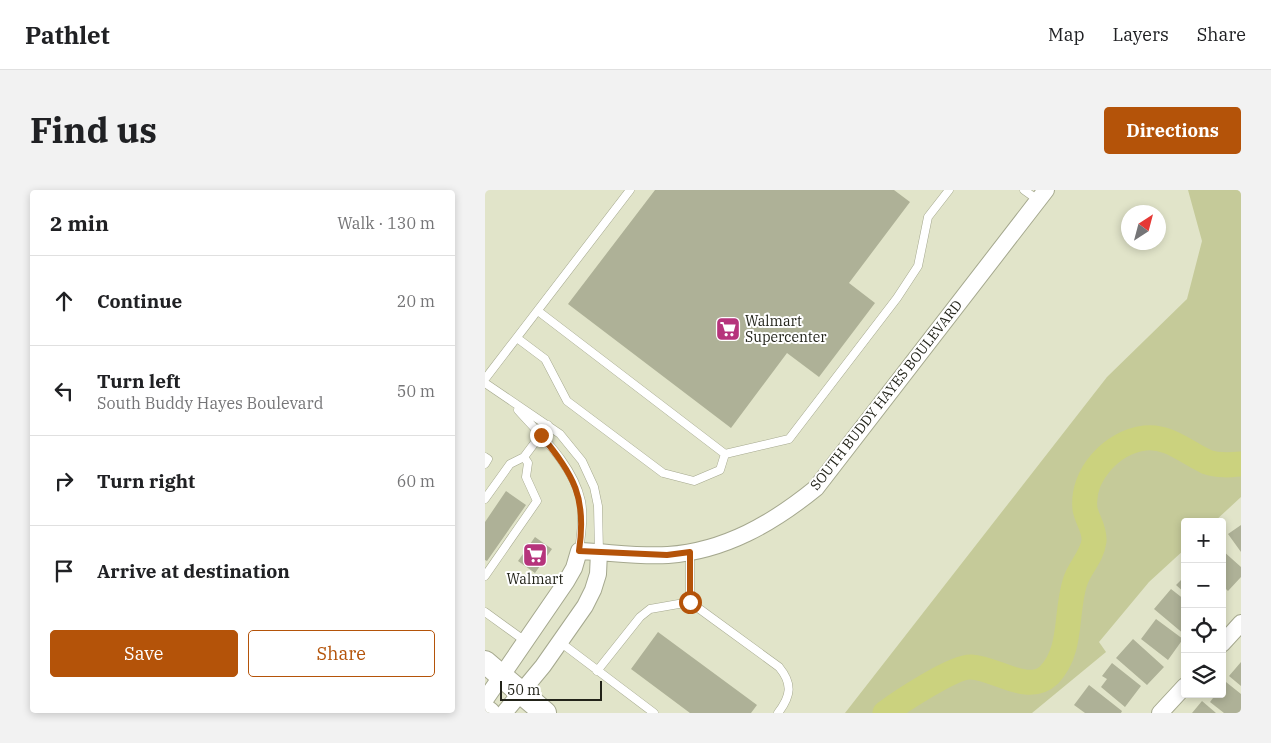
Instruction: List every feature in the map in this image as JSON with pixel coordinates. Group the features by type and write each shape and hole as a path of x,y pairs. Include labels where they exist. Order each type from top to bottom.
{"main road":[{"path":"494,669 545,713"},
{"path":"485,710 489,713"}],"street":[{"name":"SOUTH BUDDY HAYES BOULEVARD","path":"579,551 667,555 701,550 762,527 788,511 816,488 1042,195"},
{"path":"485,700 494,669 525,641 570,575 579,551"},
{"path":"504,713 543,666 593,590 598,574 599,552"},
{"path":"1226,640 1241,623"},
{"path":"1160,713 1181,690"}],"lane":[{"path":"485,379 630,190"},
{"path":"725,454 789,438 902,290 918,266 928,217 949,190"},
{"path":"1024,190 1042,195"},
{"path":"538,310 725,454"},
{"path":"517,338 545,359 567,401 663,473 694,480 720,470 725,454"},
{"path":"485,383 548,425 571,446 582,461 594,487 598,506 599,552"},
{"path":"514,404 541,435 573,481 581,502 582,532 579,551"},
{"path":"485,499 510,464 524,457 548,425"},
{"path":"485,576 537,501 526,477 528,463 524,457"},
{"path":"690,552 690,602"},
{"path":"597,671 640,616 650,609 690,602 779,667 788,678 788,700 778,713"},
{"path":"485,612 525,641"},
{"path":"560,642 653,713"}],"green space":[{"path":"1188,190 1241,190 1241,497 1218,518 1181,518 1181,553 1149,582 1099,642 1106,652 1032,713 845,713 1107,377 1187,299 1202,241"}],"building":[{"name":"Walmart Supercenter","path":"655,190 894,190 910,202 849,283 875,303 819,377 787,353 731,428 568,304"},
{"name":"Walmart","path":"506,491 526,505 487,561 485,560 485,522"},
{"path":"1241,525 1241,552 1228,534"},
{"name":"Walmart","path":"535,537 552,549 535,573 518,561"},
{"path":"1226,554 1241,567 1241,577 1228,591 1226,589"},
{"path":"1181,580 1181,589 1176,585"},
{"path":"1171,589 1181,597 1181,632 1154,609"},
{"path":"1156,619 1181,638 1181,642 1168,660 1141,639"},
{"path":"658,632 757,705 751,713 690,713 631,669"},
{"path":"1133,639 1164,667 1147,685 1116,658"},
{"path":"1241,662 1241,686 1229,676"},
{"path":"1112,663 1141,686 1125,707 1101,687 1107,679 1102,676"},
{"path":"1226,682 1241,694 1241,713 1224,713 1210,702 1213,698 1226,698"},
{"path":"1089,685 1122,711 1121,713 1085,713 1074,705"},
{"path":"1202,701 1216,713 1192,713"}],"waterway":[{"path":"885,713 940,678 963,668 981,668 1022,682 1041,680 1049,675 1057,665 1062,654 1075,582 1093,547 1093,532 1085,509 1085,496 1088,484 1101,462 1110,453 1133,441 1153,438 1162,439 1177,445 1207,462 1224,465 1241,464"}],"place":[{"name":"Walmart Supercenter","path":"728,329"},
{"name":"Walmart","path":"535,555"}],"route":[{"path":"541,435 555,452 573,481 581,502 582,532 579,551 667,555 690,552 690,602"}]}
